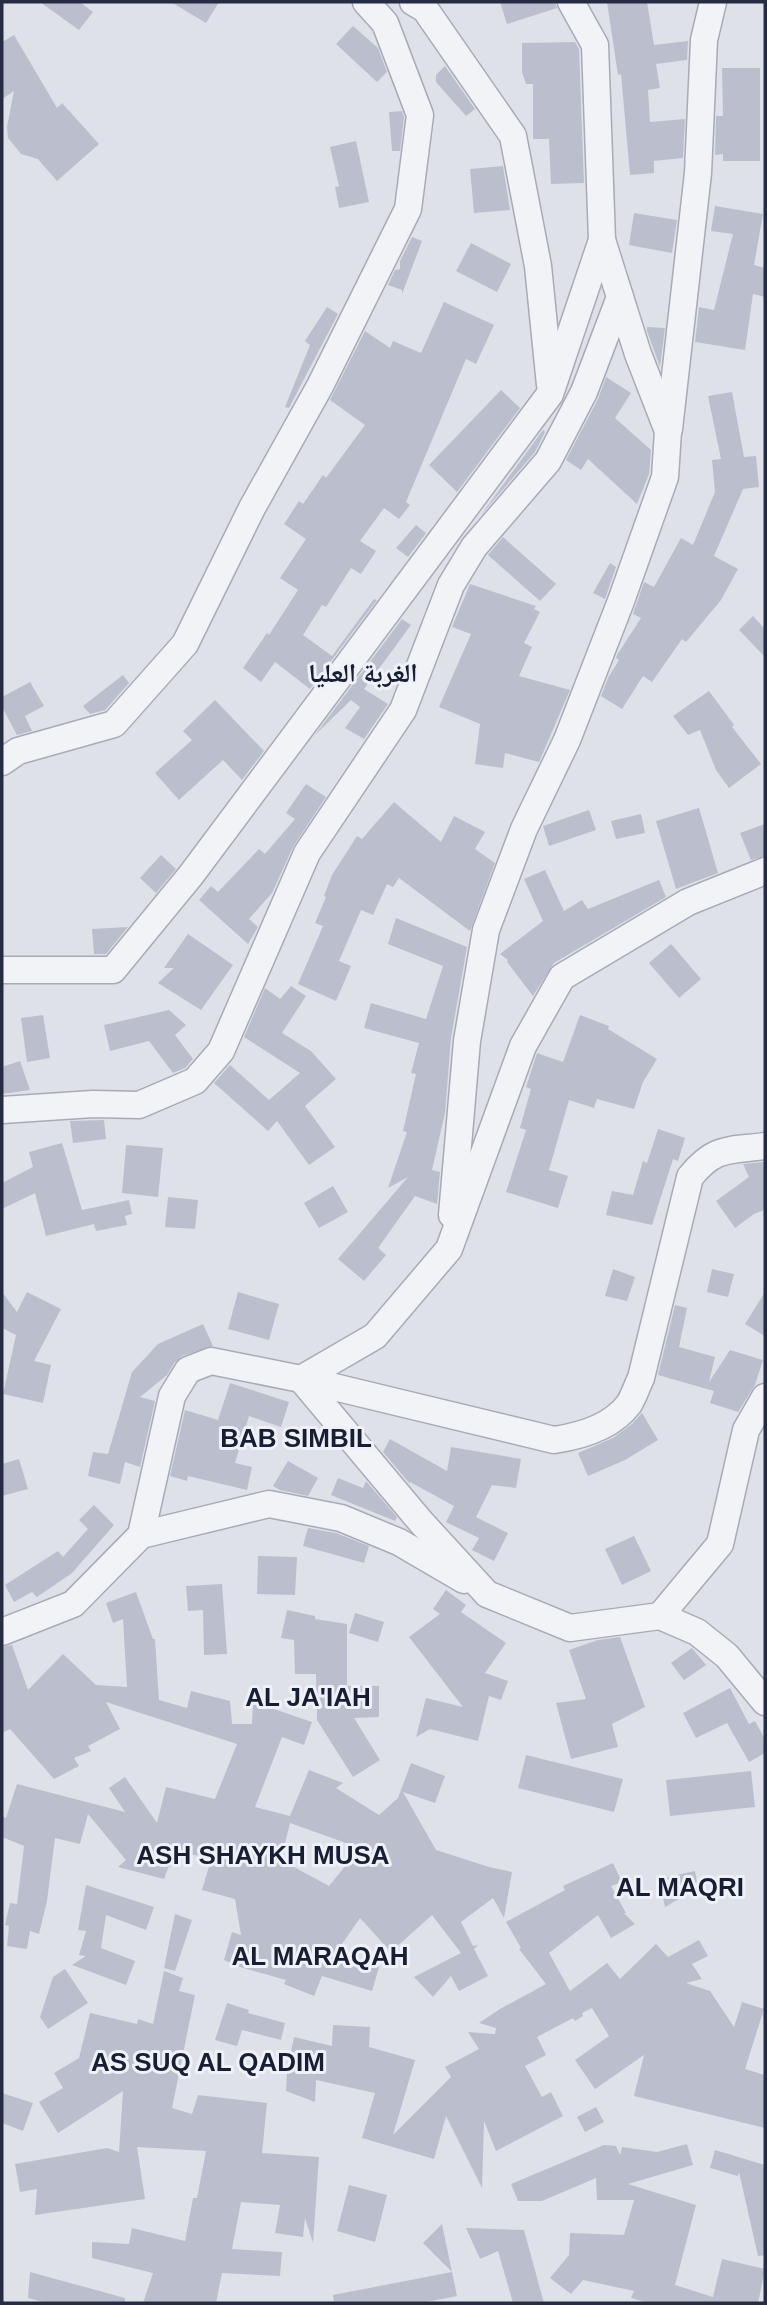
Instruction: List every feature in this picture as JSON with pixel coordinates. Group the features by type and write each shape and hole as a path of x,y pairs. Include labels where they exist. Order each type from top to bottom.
{"street":[{"path":"2,762 18,751 114,724 186,644 252,508 320,386 408,209 421,115 385,23 366,2"},
{"path":"413,2 425,9 513,136 538,266 550,394"},
{"path":"571,2 595,46 602,240 638,354 668,430"},
{"path":"449,1249 467,1041 486,930 524,830 567,740 665,477 698,173 704,40 713,2"},
{"path":"2,970 113,970 191,875 550,394 602,240"},
{"path":"2,1110 93,1104 139,1105 195,1081 221,1051 307,853 403,710 451,585 474,547 548,461 584,392 620,297"},
{"path":"301,1379 375,1336 449,1249 523,1046 562,977 688,902 765,871"},
{"path":"141,1535 172,1396 188,1370 211,1362 301,1379 554,1440 575,1437 611,1422 629,1403 641,1378 690,1177 704,1160 719,1152 765,1146"},
{"path":"301,1379 421,1522 487,1594"},
{"path":"660,1616 720,1544 746,1430 765,1397"},
{"path":"2,1632 73,1604 141,1535 269,1504 341,1518 399,1542 487,1594 570,1628 660,1616 697,1632 727,1656 765,1702"}],"building":[{"path":"40,2 80,2 93,12 79,30"},
{"path":"171,2 219,2 206,23"},
{"path":"500,2 555,2 557,8 507,24"},
{"path":"607,2 647,2 654,45 688,41 687,60 656,64 660,88 648,90 650,122 685,119 683,158 654,161 654,173 630,175 621,74 618,75"},
{"path":"353,26 378,48 387,72 377,82 336,44"},
{"path":"14,35 57,108 62,103 99,144 57,181 38,159 21,154 8,138 7,127 14,91 2,99 2,42"},
{"path":"575,42 579,49 584,183 551,184 549,139 533,139 533,84 526,84 522,72 522,43"},
{"path":"445,66 475,109 466,116 436,82 436,75"},
{"path":"722,68 760,68 760,161 723,161 723,154 715,155 716,116 723,116"},
{"path":"402,111 404,117 400,151 392,151 389,112"},
{"path":"356,141 369,202 339,208 335,187 339,186 330,147"},
{"path":"503,166 510,210 474,213 470,169"},
{"path":"715,206 763,214 754,265 765,268 765,297 753,294 745,350 695,342 699,307 714,310 733,234 711,231"},
{"path":"634,213 677,220 672,253 629,245"},
{"path":"412,237 422,241 402,294 402,290 388,285 395,270 400,269 400,261"},
{"path":"471,243 511,264 497,292 456,271"},
{"path":"444,302 494,325 476,364 466,359 406,502 410,505 399,519 384,508 360,541 376,551 361,574 351,568 326,607 322,605 303,635 332,656 374,599 377,600 310,689 275,662 261,682 243,668 267,633 269,635 298,590 280,578 306,539 284,524 299,501 303,504 323,475 326,478 365,425 330,400 365,331 390,348 393,341 421,353"},
{"path":"327,307 338,314 289,408 285,407 310,345 305,341"},
{"path":"647,327 665,328 660,367 647,331"},
{"path":"606,377 631,393 615,418 651,450 649,474 637,504 588,459 581,470 566,460 598,399"},
{"path":"501,390 520,408 457,492 429,465"},
{"path":"732,392 744,457 756,456 759,487 743,489 714,556 738,569 721,600 686,642 682,639 652,682 643,676 622,709 601,696 619,660 617,655 641,618 633,614 644,582 654,587 681,538 693,545 715,492 712,460 721,459 708,396"},
{"path":"543,430 545,432 535,452 481,515"},
{"path":"416,525 426,533 408,557 396,548"},
{"path":"503,537 556,584 540,601 488,555"},
{"path":"610,563 616,567 605,599 593,593"},
{"path":"470,584 536,606 534,609 540,612 524,643 532,647 519,676 570,690 539,762 505,753 503,768 475,764 480,724 439,707 471,634 452,627"},
{"path":"753,616 765,629 765,657 739,630"},
{"path":"402,619 411,625 364,689 388,704 364,739 345,728 360,707 351,700 315,735"},
{"path":"123,675 129,683 105,710 90,714 83,706"},
{"path":"30,682 44,706 25,716 32,731 17,735 2,707 2,697"},
{"path":"709,691 734,725 732,727 761,764 729,788 716,770 700,730 688,735 673,716"},
{"path":"215,700 264,751 242,780 223,760 179,800 155,773 192,740 183,731"},
{"path":"306,784 326,797 293,847 272,893 249,919 258,927 248,944 199,900 211,886 218,892 259,849 265,854 295,819 286,813"},
{"path":"394,802 441,842 454,816 485,832 475,849 495,863 470,931 399,878 393,887 387,884 373,915 361,910 339,961 351,966 336,1001 298,984 323,926 315,923 332,875 357,836 362,839"},
{"path":"699,808 718,873 676,889 656,821"},
{"path":"589,810 596,830 549,846 543,826"},
{"path":"641,814 645,833 616,839 611,821"},
{"path":"765,824 765,856 751,860 740,833"},
{"path":"161,855 176,869 156,893 140,878"},
{"path":"545,870 564,911 582,900 588,909 659,880 666,897 554,963 533,996 508,960 500,954 543,921 524,879"},
{"path":"396,918 467,947 451,1038 445,1113 432,1170 440,1172 437,1204 415,1196 378,1248 386,1255 364,1281 338,1259 408,1177 388,1188 407,1132 403,1131 416,1074 411,1073 419,1043 364,1028 371,1003 426,1019 443,966 388,944"},
{"path":"128,927 106,954 94,954 92,929"},
{"path":"188,934 233,965 201,1010 158,983 174,968 164,968"},
{"path":"671,944 701,979 679,998 649,963"},
{"path":"291,986 306,996 282,1033 311,1051 336,1079 305,1106 335,1147 309,1165 277,1121 268,1131 214,1083 230,1065 269,1100 300,1073 244,1037 265,988 280,999"},
{"path":"169,1010 186,1025 175,1035 193,1059 185,1068 173,1073 149,1041 110,1051 104,1025"},
{"path":"43,1015 50,1058 27,1062 21,1018"},
{"path":"580,1015 609,1026 608,1029 657,1059 643,1082 634,1109 597,1099 594,1108 569,1100 549,1170 568,1176 558,1208 506,1192 526,1130 520,1128 531,1089 526,1087 537,1053 563,1062"},
{"path":"20,1061 30,1090 2,1094 2,1067"},
{"path":"104,1120 106,1139 73,1143 70,1121"},
{"path":"658,1129 685,1138 678,1161 673,1159 652,1225 606,1215 612,1191 633,1195 643,1161 647,1163"},
{"path":"62,1143 82,1210 129,1200 132,1214 125,1216 127,1225 96,1231 94,1224 46,1236 35,1193 2,1209 2,1183 33,1167 29,1152"},
{"path":"126,1145 163,1148 158,1197 122,1193"},
{"path":"765,1162 765,1214 764,1210 754,1214 735,1228 716,1201 749,1177 743,1164"},
{"path":"333,1186 348,1212 319,1228 304,1203"},
{"path":"168,1197 198,1200 195,1229 165,1227"},
{"path":"613,1269 635,1277 627,1301 605,1296"},
{"path":"712,1269 734,1274 728,1297 707,1292"},
{"path":"2,1292 17,1312 27,1292 61,1309 34,1361 51,1365 43,1403 3,1394 16,1335 2,1328"},
{"path":"238,1292 279,1304 269,1340 228,1329"},
{"path":"765,1292 765,1336 745,1324"},
{"path":"675,1305 687,1308 679,1347 715,1357 709,1382 730,1350 763,1360 755,1385 738,1412 710,1403 714,1391 658,1375"},
{"path":"203,1324 213,1346 182,1356 167,1375 140,1397 155,1401 140,1467 125,1462 120,1484 88,1476 93,1452 108,1454 132,1372 158,1344"},
{"path":"230,1383 289,1402 281,1427 249,1416 235,1463 252,1467 247,1490 188,1476 187,1481 170,1476 185,1410 218,1420"},
{"path":"642,1413 658,1440 625,1460 588,1476 578,1453 613,1438"},
{"path":"390,1439 447,1471 451,1447 521,1459 516,1488 492,1485 476,1517 508,1533 494,1561 472,1550 479,1538 446,1522 454,1506 410,1484 383,1452"},
{"path":"19,1459 28,1489 2,1496 2,1464"},
{"path":"288,1461 318,1478 308,1496 273,1486"},
{"path":"338,1478 363,1488 366,1481 397,1517 395,1521 331,1495"},
{"path":"94,1505 114,1525 72,1573 37,1597 32,1592 14,1602 5,1585 58,1551 63,1557 88,1529 79,1520"},
{"path":"308,1528 336,1533 369,1546 364,1563 303,1546"},
{"path":"634,1536 651,1571 622,1585 605,1549"},
{"path":"258,1556 297,1557 295,1595 257,1594"},
{"path":"222,1584 227,1654 204,1655 203,1610 188,1611 186,1586"},
{"path":"446,1590 466,1605 461,1612 506,1643 485,1673 508,1681 501,1700 489,1696 478,1741 430,1729 416,1737 426,1698 463,1707 409,1637 440,1614 433,1609"},
{"path":"136,1592 155,1639 159,1700 187,1708 191,1691 230,1701 232,1724 252,1724 253,1702 312,1722 304,1745 282,1737 255,1807 290,1816 309,1770 343,1783 336,1788 379,1815 398,1798 411,1763 445,1776 435,1803 403,1792 436,1850 512,1872 504,1918 493,1898 461,1922 473,1946 478,1945 474,1949 488,1976 459,1991 451,1976 433,1997 414,1977 461,1953 432,1915 391,1952 360,1918 335,1954 379,1967 372,1991 322,1976 314,1996 284,1984 286,1980 240,1967 224,1960 232,1932 241,1935 235,1899 202,1890 212,1856 175,1854 164,1879 118,1867 126,1860 88,1814 80,1844 55,1838 47,1901 39,1934 30,1931 27,1949 7,1946 9,1926 5,1925 10,1903 17,1904 24,1846 2,1837 2,1816 6,1818 17,1784 125,1812 109,1788 125,1777 157,1823 166,1787 215,1799 237,1744 106,1702 120,1729 88,1746 91,1751 74,1758 79,1766 54,1779 10,1729 2,1733 2,1647 12,1645 28,1690 63,1654 96,1685 127,1687 123,1619 113,1623 106,1603","holes":["290,1823 360,1848 329,1886 281,1860"]},
{"path":"287,1610 315,1616 315,1619 347,1624 347,1686 379,1686 379,1717 354,1718 380,1760 353,1777 317,1720 316,1674 295,1674 294,1640 281,1638"},
{"path":"355,1613 384,1622 378,1642 349,1633"},
{"path":"620,1637 645,1707 612,1724 618,1747 571,1759 556,1703 586,1699 569,1650 598,1640"},
{"path":"692,1648 706,1665 684,1680 671,1663"},
{"path":"730,1688 749,1724 755,1721 765,1739 765,1753 749,1762 727,1723 696,1738 683,1713"},
{"path":"526,1755 623,1779 614,1812 518,1788"},
{"path":"751,1771 755,1807 670,1816 666,1780"},
{"path":"613,1863 622,1882 611,1886 624,1913 635,1924 611,1938 598,1915 549,1953 570,1991 607,1963 620,1979 656,1944 668,1957 699,1940 708,1956 692,1964 702,1979 686,1983 710,1991 734,2027 742,2002 764,2009 745,2069 765,2075 765,2128 634,2096 644,2055 595,2089 575,2060 609,2036 592,2008 582,2013 583,2016 575,2021 573,2018 537,2037 546,2055 525,2066 542,2097 551,2092 563,2116 496,2151 484,2121 482,2188 446,2116 434,2159 362,2138 375,2093 316,2080 315,2102 286,2091 294,2037 332,2046 333,2025 370,2027 369,2047 415,2060 393,2135 451,2077 445,2067 479,2049 468,2032 495,2034 496,2028 479,2023 546,1984 519,1949 521,1948 506,1922 565,1890 563,1886"},
{"path":"695,1871 698,1888 665,1907 659,1879"},
{"path":"86,1885 154,1907 146,1930 106,1915 101,1948 135,1961 126,1985 72,1965 86,1956 79,1955 86,1931 78,1930"},
{"path":"175,1914 192,1920 175,1971 164,1968"},
{"path":"65,1969 88,2003 48,2029 40,2017 53,1977"},
{"path":"164,1971 183,1978 179,1991 195,1995 172,2108 192,2114 198,2095 267,2103 262,2153 319,2157 313,2243 305,2218 303,2237 275,2233 280,2205 241,2202 232,2249 282,2252 280,2276 222,2273 216,2303 143,2303 153,2273 92,2258 92,2242 129,2244 132,2228 185,2241 206,2151 137,2147 145,2199 35,2215 37,2189 20,2192 15,2164 107,2148 119,2152 123,2091 58,2133 39,2102 63,2088 54,2073 79,2058 90,2013 137,2024 138,2019 153,2024"},
{"path":"227,2003 249,2010 248,2013 285,2023 281,2040 242,2030 237,2046 215,2040"},
{"path":"2,2093 33,2103 23,2131 2,2123"},
{"path":"596,2107 604,2122 585,2132 577,2117"},
{"path":"687,2144 693,2165 628,2184 696,2205 675,2285 713,2297 722,2259 765,2269 758,2303 649,2303 631,2298 634,2291 583,2280 571,2294 550,2278 569,2255 570,2233 624,2235 634,2200 597,2200 596,2178 542,2201 518,2201 511,2184 604,2145 616,2146 620,2155 622,2147 657,2152"},
{"path":"715,2150 765,2165 765,2255 758,2256 739,2172 738,2176 710,2168"},
{"path":"349,2185 387,2195 375,2242 337,2231"},
{"path":"442,2224 452,2272 423,2243"},
{"path":"466,2228 524,2230 544,2303 513,2303 498,2251 480,2259"},
{"path":"30,2272 125,2298 125,2303 47,2303 28,2298"},
{"path":"452,2272 457,2296 421,2303 334,2303 333,2295"}],"district":[{"name":"الغربة العليا","path":"363,673"},
{"name":"BAB SIMBIL","path":"296,1438"},
{"name":"AL JA'IAH","path":"308,1697"},
{"name":"ASH SHAYKH MUSA","path":"263,1855"},
{"name":"AL MAQRI","path":"680,1887"},
{"name":"AL MARAQAH","path":"320,1956"},
{"name":"AS SUQ AL QADIM","path":"208,2062"}]}
